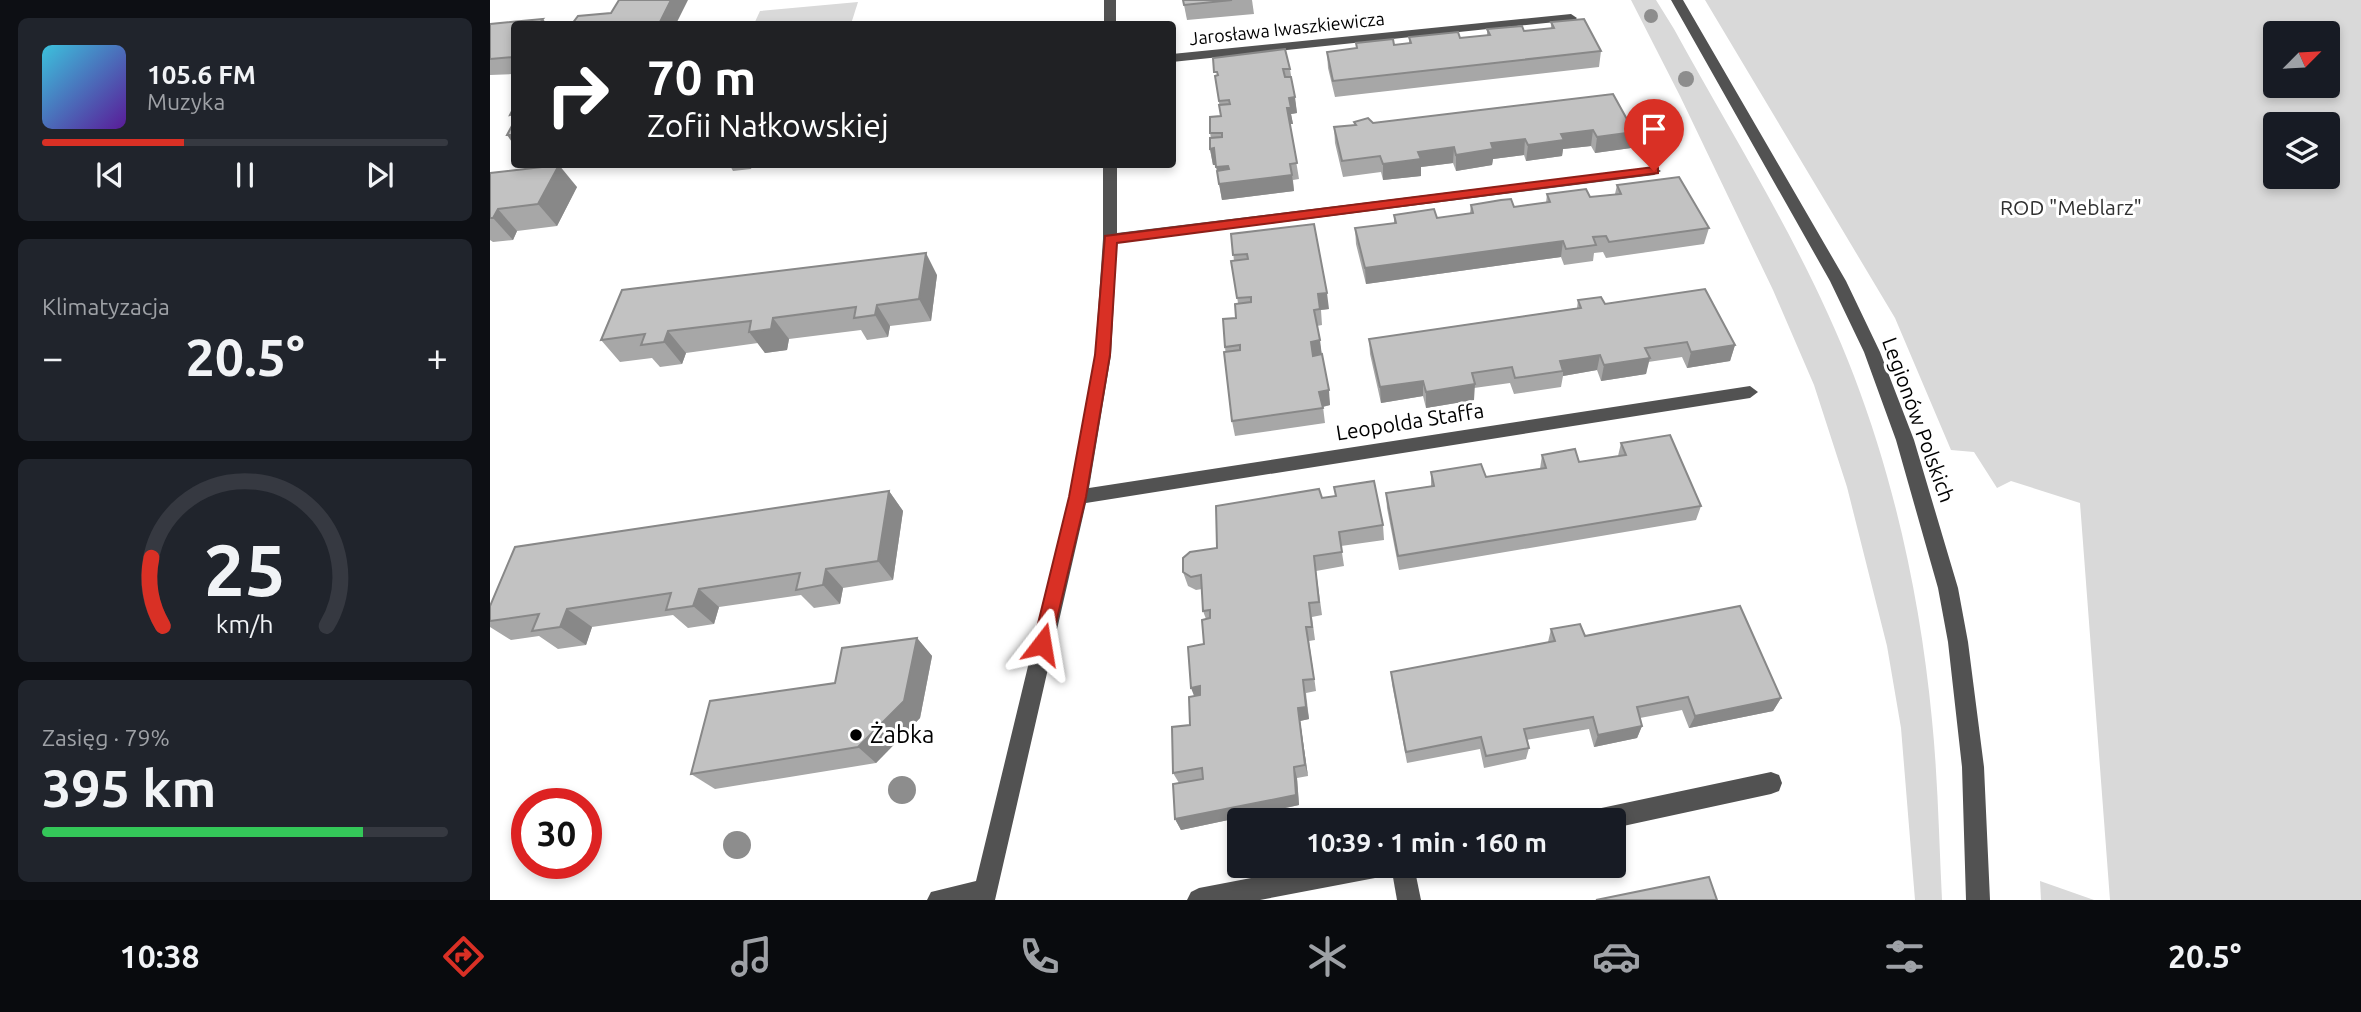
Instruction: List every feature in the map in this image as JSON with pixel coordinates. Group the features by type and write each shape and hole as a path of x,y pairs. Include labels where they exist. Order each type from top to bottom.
{"street":[{"path":"1110,0 1110,21"},
{"name":"Legionów Polskich","path":"1676,0 1838,281 1872,352 1905,440 1948,588 1958,642 1973,767 1978,900"},
{"name":"Jarosława Iwaszkiewicza","path":"1176,58 1571,18"},
{"path":"939,900 984,895 1078,497 1104,348 1110,239 1110,168"},
{"path":"1110,239 1654,171"},
{"name":"Leopolda Staffa","path":"1078,497 1750,392"},
{"path":"1626,814 1771,782"},
{"path":"1199,900 1313,878"},
{"path":"1404,878 1409,900"}],"green space":[{"path":"1631,0 1656,0 1674,29 1793,243 1836,331 1869,418 1905,546 1921,633 1934,742 1942,900 1915,900 1901,728 1887,646 1847,487 1814,385 1773,290"},
{"name":"ROD \"Meblarz\"","path":"1705,0 2361,0 2361,900 2110,900 2080,503 2011,481 1997,488 1974,452 1951,450 1895,318"},
{"path":"858,2 852,21 755,21 760,11"},
{"path":"2040,881 2094,900 2041,900"}],"building":[{"path":"619,0 671,0 660,21 574,21 578,16 611,13"},
{"path":"1183,0 1232,0 1184,5"},
{"path":"1584,19 1601,51 1333,81 1327,52 1357,48 1356,43 1393,39 1394,45 1411,43 1409,37 1458,32 1460,38 1490,35 1487,29 1522,26 1524,31 1554,28 1551,22"},
{"path":"511,22 511,57 490,59 490,24"},
{"path":"1285,49 1290,69 1283,69 1285,77 1291,77 1295,97 1289,98 1291,108 1287,108 1297,163 1290,164 1292,175 1219,184 1217,171 1229,169 1228,166 1216,167 1214,148 1210,149 1210,138 1222,137 1222,133 1210,133 1210,117 1221,116 1219,105 1230,104 1229,100 1219,101 1215,76 1218,75 1214,72 1213,58"},
{"path":"1613,94 1634,132 1597,137 1593,130 1561,134 1564,140 1528,145 1525,139 1491,143 1493,149 1456,155 1454,147 1418,152 1421,159 1383,164 1380,156 1342,161 1334,127 1356,125 1354,122 1368,118 1373,123"},
{"path":"557,168 538,204 498,209 493,218 490,218 490,173"},
{"path":"1679,177 1709,228 1609,242 1606,236 1593,237 1596,245 1566,249 1563,241 1365,268 1355,228 1396,223 1394,215 1434,209 1437,218 1473,213 1471,205 1501,200 1511,199 1514,207 1550,202 1547,194 1586,189 1590,197 1621,194 1617,185"},
{"path":"1314,224 1327,293 1318,294 1320,309 1314,310 1320,340 1311,342 1313,356 1322,354 1329,390 1319,392 1323,408 1232,421 1224,352 1240,350 1240,345 1225,347 1223,319 1236,318 1235,304 1251,302 1251,297 1237,298 1231,261 1248,259 1247,254 1233,255 1231,234"},
{"path":"926,253 919,299 877,305 875,315 854,318 856,307 773,318 771,329 749,332 751,321 668,331 664,342 641,345 645,334 601,340 622,290"},
{"path":"1705,289 1735,345 1691,352 1687,342 1645,348 1650,358 1604,365 1600,355 1560,361 1563,371 1515,378 1512,367 1472,373 1475,384 1426,392 1423,381 1380,387 1369,339 1581,308 1578,300 1601,297 1605,304"},
{"path":"1670,435 1701,506 1398,556 1386,493 1434,486 1431,472 1481,464 1486,477 1546,468 1542,455 1575,449 1579,462 1626,455 1621,443"},
{"path":"1374,481 1383,525 1339,532 1342,552 1314,556 1319,602 1309,603 1312,627 1306,627 1314,679 1303,680 1306,707 1298,708 1305,765 1294,767 1296,795 1175,819 1173,784 1203,779 1202,768 1173,773 1172,727 1190,725 1189,697 1200,695 1200,686 1191,688 1188,647 1204,644 1202,620 1210,618 1210,610 1203,611 1201,575 1191,577 1183,572 1183,558 1190,552 1217,548 1216,506 1319,489 1322,498 1336,496 1334,487"},
{"path":"889,491 878,561 826,569 823,585 796,590 800,573 699,589 693,606 666,610 671,593 567,609 560,627 532,631 539,614 490,621 490,606 515,547"},
{"path":"1740,606 1781,698 1695,716 1688,697 1637,707 1642,726 1598,735 1593,717 1524,729 1529,748 1486,756 1481,737 1406,752 1391,672 1555,641 1551,629 1580,624 1585,636"},
{"path":"917,638 904,701 858,747 691,774 710,701 835,683 842,648"},
{"path":"1709,877 1717,900 1596,900"}],"place":[{"name":"Żabka","path":"856,735"}],"route":[{"path":"1042,644 1078,497 1103,355 1110,239 1654,171"}]}
